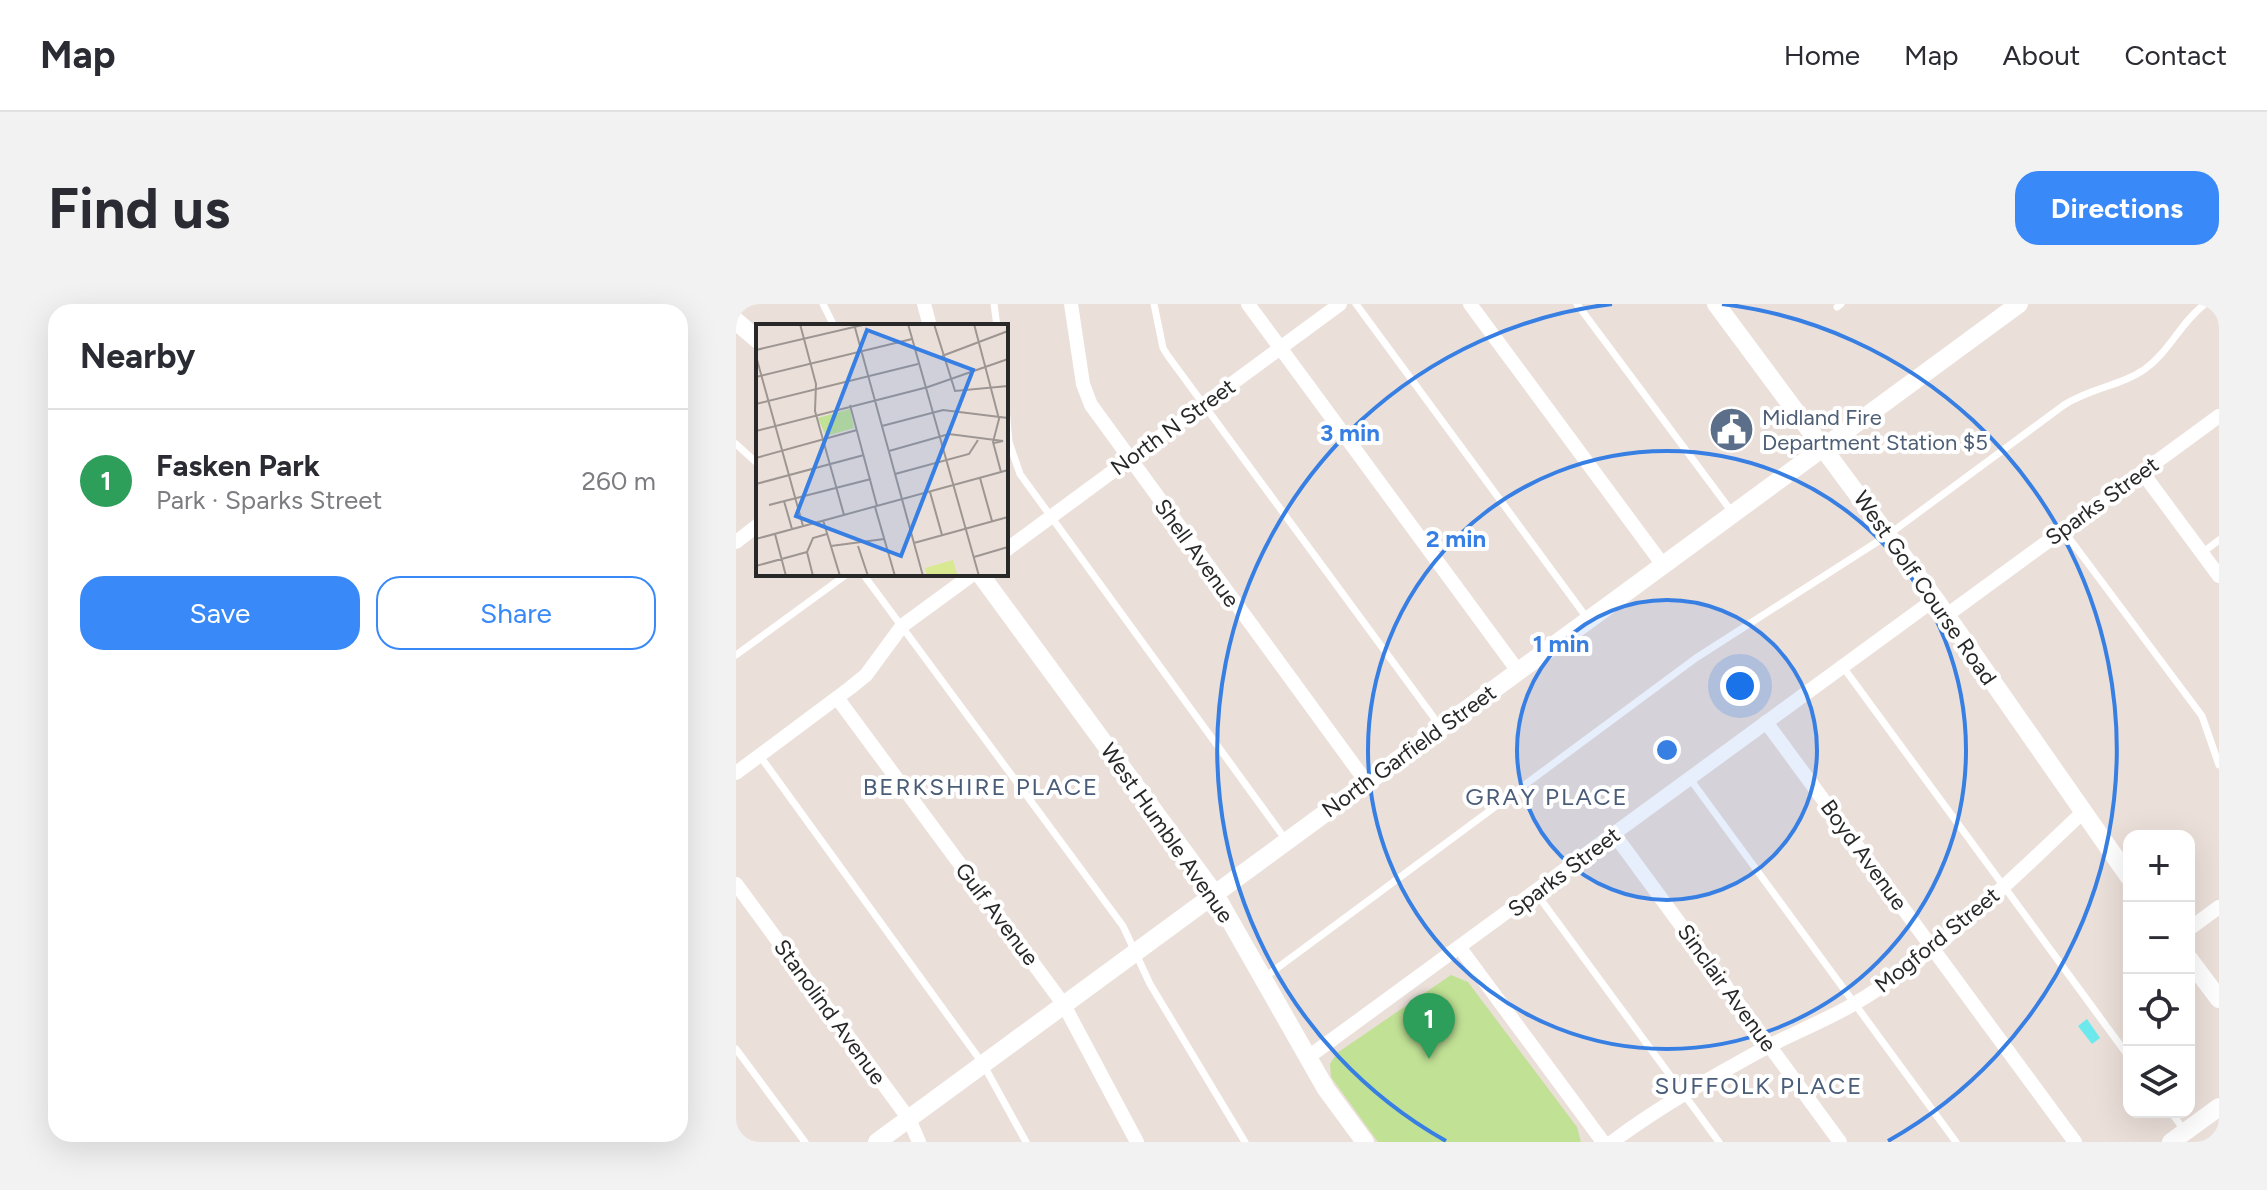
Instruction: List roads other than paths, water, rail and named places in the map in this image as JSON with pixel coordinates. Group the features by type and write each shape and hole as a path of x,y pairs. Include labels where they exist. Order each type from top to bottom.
{"main road":[{"name":"West Golf Course Road","path":"1716,304 1947,615 2123,869"},
{"name":"North Garfield Street","path":"877,1142 2019,304"},
{"path":"736,321 756,338"},
{"name":"West Humble Avenue","path":"981,576 1215,894 1307,1058 1365,1142"},
{"path":"2195,967 2219,999"},
{"path":"2178,1137 2218,1108"}],"street":[{"path":"924,304 929,324"},
{"name":"Shell Avenue","path":"1071,304 1083,384 1091,405 1128,460 1367,783"},
{"path":"1248,304 1518,671"},
{"name":"North N Street","path":"1008,549 1340,304"},
{"path":"1470,304 1663,565"},
{"name":"Sparks Street","path":"1947,615 2219,416"},
{"path":"2142,472 2219,576"},
{"path":"736,542 756,527"},
{"path":"736,773 838,699 866,675 902,626 970,576"},
{"name":"Sparks Street","path":"1307,1058 1935,599"},
{"name":"Gulf Avenue","path":"838,699 1064,1005 1137,1142"},
{"name":"Boyd Avenue","path":"1766,722 2075,1142"},
{"name":"Mogford Street","path":"1612,1142 1684,1095 1769,1046 1854,1004 1912,966 1931,946 2004,887 2082,813"},
{"name":"Sinclair Avenue","path":"1614,834 1840,1142"},
{"name":"Stanolind Avenue","path":"736,884 909,1119 919,1142"},
{"path":"2195,925 2219,907"},
{"path":"1460,948 1603,1142"}],"lane":[{"path":"823,304 833,324"},
{"path":"994,304 997,324"},
{"path":"1154,304 1163,348 1441,728"},
{"path":"1356,304 1588,620"},
{"path":"1577,304 1734,513"},
{"path":"1263,979 1696,658 1888,535 2081,394 2126,380 2148,366 2183,324 2205,304"},
{"path":"1008,420 1014,461 1287,841"},
{"path":"736,444 756,462"},
{"path":"2063,530 2202,716 2219,765"},
{"path":"2202,553 2219,540"},
{"path":"736,655 844,576"},
{"path":"864,576 1102,896 1217,1101 1245,1142"},
{"path":"1843,667 2123,1049"},
{"path":"760,755 983,1064 1026,1142"},
{"path":"1690,779 1956,1142"},
{"path":"1536,893 1719,1142"},
{"path":"736,1049 805,1142"}],"water":[{"path":"2087,1019 2100,1038 2092,1044 2078,1026"}],"place":[{"name":"Midland Fire Department Station $5","path":"1731,430"},
{"name":"Fasken Park","path":"1429,1059"}],"district":[{"name":"BERKSHIRE PLACE","path":"981,786"},
{"name":"GRAY PLACE","path":"1547,796"},
{"name":"SUFFOLK PLACE","path":"1759,1085"}]}
